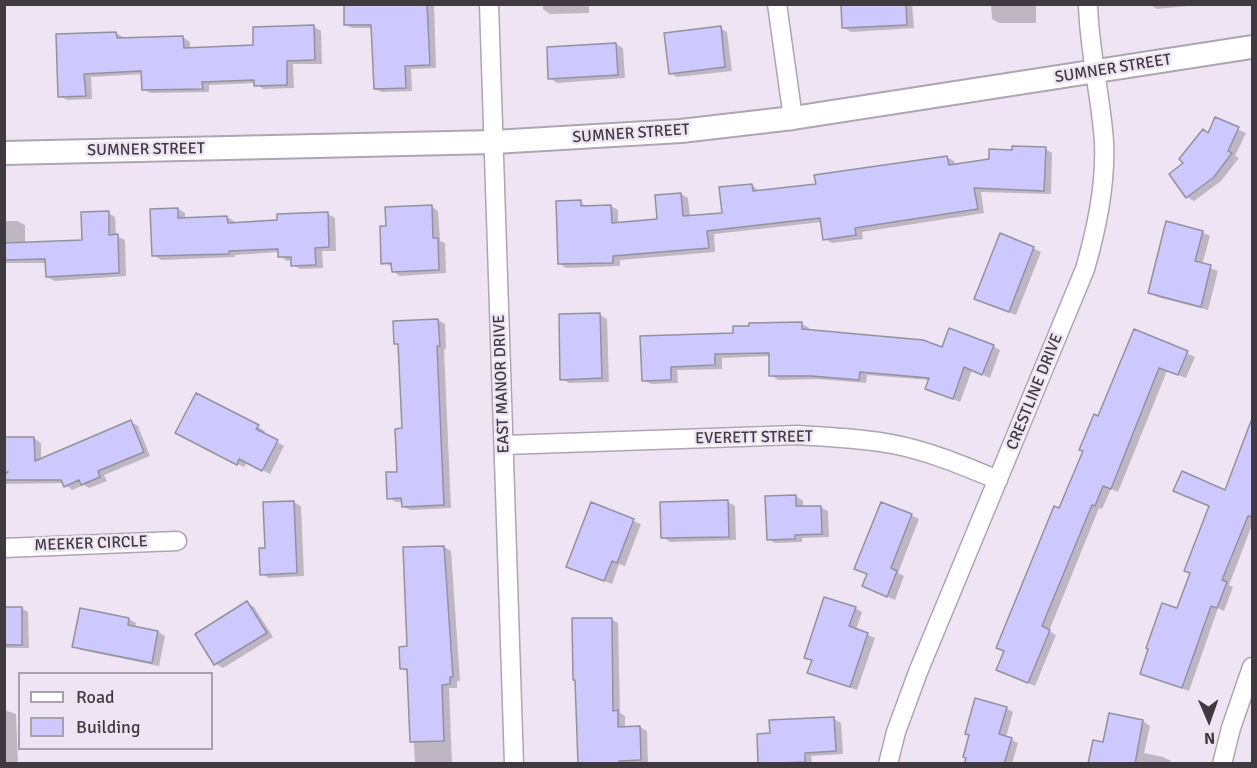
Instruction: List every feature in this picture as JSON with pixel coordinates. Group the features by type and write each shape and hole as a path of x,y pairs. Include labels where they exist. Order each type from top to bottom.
{"street":[{"name":"EAST MANOR DRIVE","path":"489,4 514,764"},
{"path":"777,4 793,118"},
{"name":"CRESTLINE DRIVE","path":"888,764 896,732 918,672 1085,269 1096,228 1103,186 1104,144 1088,4"},
{"name":"SUMNER STREET","path":"4,153 494,142 670,132 793,118 1252,47"},
{"name":"EVERETT STREET","path":"504,445 798,435 846,438 894,444 946,459 998,480"},
{"name":"MEEKER CIRCLE","path":"4,548 177,542"},
{"path":"1222,764 1231,728 1252,667"}],"building":[{"path":"344,4 427,4 430,65 405,66 406,88 374,89 371,25 344,25"},
{"path":"841,4 906,4 907,25 842,28"},
{"path":"314,25 315,60 287,61 287,85 254,86 254,80 202,82 203,89 142,90 141,71 84,74 86,96 58,97 56,34 116,32 117,38 183,36 184,48 253,45 253,27"},
{"path":"721,26 725,67 669,74 664,33"},
{"path":"616,43 618,75 548,79 547,47"},
{"path":"1215,117 1239,127 1228,151 1232,153 1214,177 1186,198 1169,174 1183,163 1179,159 1203,129 1208,133"},
{"path":"1012,146 1046,147 1044,191 974,188 978,209 855,228 856,235 823,240 820,218 707,231 709,248 613,256 613,263 558,264 556,201 581,200 581,206 611,205 612,223 657,219 655,195 681,193 683,216 722,213 719,187 752,184 753,191 816,184 814,175 947,156 949,165 989,159 989,149 1012,150"},
{"path":"432,205 433,238 438,238 439,270 392,272 391,263 381,264 380,226 386,226 385,207"},
{"path":"178,208 178,218 227,216 228,223 277,220 277,214 328,212 329,247 315,248 316,265 291,266 291,257 278,257 278,249 229,251 229,254 152,256 150,209"},
{"path":"109,211 109,235 118,234 119,273 46,277 45,259 4,260 4,243 82,240 81,212"},
{"path":"1166,221 1203,231 1195,261 1211,265 1201,307 1148,293"},
{"path":"1000,233 1034,247 1009,312 974,299"},
{"path":"600,313 602,378 560,380 559,314"},
{"path":"438,319 440,346 437,346 444,505 402,507 401,498 387,499 386,472 397,472 395,429 402,428 398,344 394,344 393,321"},
{"path":"802,322 802,329 923,340 942,347 949,328 994,345 982,375 964,367 953,399 925,389 929,378 860,372 859,380 811,376 769,376 769,353 715,354 715,365 671,367 671,380 642,381 640,336 733,333 733,326 749,326 749,323"},
{"path":"1134,329 1188,351 1178,375 1159,368 1111,489 1103,486 1095,506 1092,505 1042,626 1050,630 1028,683 996,670 1004,651 996,648 1054,506 1059,508 1083,451 1079,450 1094,414 1098,416"},
{"path":"196,393 259,425 256,429 278,440 262,471 239,459 237,465 175,433"},
{"path":"131,420 144,452 98,471 100,477 81,485 79,480 64,487 61,480 4,480 4,474 8,472 4,472 4,437 34,437 35,461"},
{"path":"1251,421 1252,517 1248,516 1222,580 1227,582 1217,608 1211,606 1182,688 1140,674 1148,649 1146,648 1162,603 1177,608 1190,573 1184,571 1209,506 1173,491 1182,471 1225,490"},
{"path":"796,495 796,506 821,506 822,534 795,535 795,539 767,540 765,496"},
{"path":"728,500 729,537 661,538 660,502"},
{"path":"294,501 297,573 260,575 259,548 265,548 263,502"},
{"path":"591,502 634,519 617,563 612,561 604,581 566,567"},
{"path":"881,502 912,514 891,568 897,571 887,597 862,586 867,574 854,569"},
{"path":"444,546 453,677 450,677 450,684 442,685 444,741 410,742 407,669 400,669 399,647 407,646 403,547"},
{"path":"824,597 856,607 849,626 868,633 850,687 807,673 812,660 804,658"},
{"path":"247,601 267,633 214,665 195,634"},
{"path":"4,607 22,607 22,645 4,645"},
{"path":"80,608 129,618 128,625 158,631 152,663 72,647"},
{"path":"572,618 612,618 613,711 618,710 618,727 640,726 641,760 619,761 619,764 578,764"},
{"path":"975,698 1007,707 999,734 1012,738 1004,764 964,764 966,758 963,757 969,735 965,734"},
{"path":"1109,713 1143,720 1135,764 1088,764 1093,740 1103,742"},
{"path":"834,717 836,751 805,753 805,762 758,764 757,734 770,733 769,720"}]}
